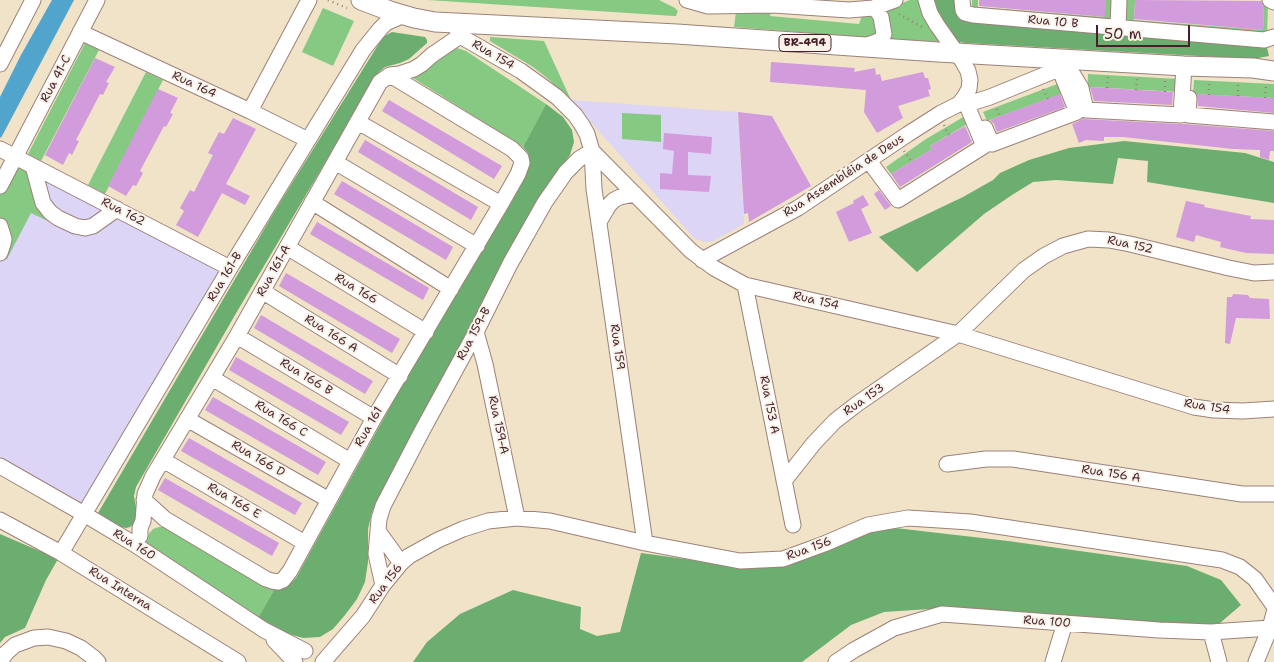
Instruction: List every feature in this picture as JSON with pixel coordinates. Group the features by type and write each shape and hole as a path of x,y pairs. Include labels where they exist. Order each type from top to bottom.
{"main road":[{"name":"BR-494","path":"361,0 404,15 458,29 677,34 958,54 1068,64 1187,66 1261,73"}],"street":[{"path":"0,64 33,0"},
{"name":"Rua 41-C","path":"0,186 97,0"},
{"path":"250,111 309,0"},
{"path":"687,0 708,6 773,5 849,10 876,8 895,0"},
{"path":"869,161 898,200 984,146 966,103 970,80 968,71 934,19 926,0"},
{"name":"Rua 10 B","path":"962,0 965,13 973,16 1264,40 1274,37"},
{"path":"1118,28 1119,0"},
{"path":"1270,0 1274,2"},
{"path":"864,47 881,40 884,34 882,17 876,8"},
{"name":"Rua 161-B","path":"61,553 230,268 368,42 386,23 404,15"},
{"path":"390,75 414,69 422,64 458,29"},
{"name":"Rua 154","path":"458,29 557,97 582,125 592,151 702,260 745,285 958,334 1162,398 1194,406 1242,412 1274,409"},
{"name":"Rua 164","path":"80,32 308,140"},
{"path":"1261,73 1274,60"},
{"path":"966,103 992,144 1077,112 1068,64"},
{"path":"1068,64 1081,88 1086,110 1180,115 1186,93"},
{"name":"Rua Assembléia de Deus","path":"702,260 798,208 934,117 1068,64"},
{"path":"1187,66 1186,93 1188,116 1274,122"},
{"name":"Rua 161-A","path":"137,540 143,521 144,500 149,485 237,336 380,82 390,75"},
{"name":"Rua 161","path":"144,500 165,519 258,575 272,582 283,580 287,576 374,418 452,289 520,168 521,158 512,149 390,75"},
{"path":"358,122 501,204"},
{"name":"Rua 162","path":"0,149 230,268"},
{"name":"Rua 159","path":"592,151 594,189 644,543"},
{"name":"Rua 159-B","path":"383,585 376,554 379,519 383,506 510,264 555,187 579,159 592,151"},
{"path":"335,162 477,246"},
{"path":"33,166 43,203 58,218 75,226 85,228 93,226 117,209"},
{"path":"599,222 614,200 635,194"},
{"path":"312,202 452,289"},
{"path":"0,226 4,238 0,253"},
{"name":"Rua 152","path":"958,334 1005,288 1034,263 1063,246 1088,239 1120,242 1242,271 1254,273 1274,272"},
{"name":"Rua 166","path":"287,247 426,332"},
{"name":"Rua 153 A","path":"745,285 793,525"},
{"name":"Rua 166 A","path":"262,291 400,376"},
{"name":"Rua 159-A","path":"476,332 486,364 517,518"},
{"name":"Rua 153","path":"784,481 834,421 958,334"},
{"name":"Rua 166 B","path":"237,336 374,418"},
{"name":"Rua 166 C","path":"212,378 350,461"},
{"name":"Rua 166 D","path":"188,419 329,500"},
{"name":"Rua 156 A","path":"947,464 986,459 1013,459 1242,494 1274,494"},
{"name":"Rua 166 E","path":"163,460 305,543"},
{"name":"Rua 160","path":"0,466 84,514 137,540 264,630 309,658"},
{"name":"Rua 156","path":"309,658 341,641 363,616 383,585 409,556 463,529 488,521 517,518 550,521 644,543 740,561 784,559 868,525 908,518 970,522 1222,560 1240,567 1255,578 1274,606"},
{"path":"137,540 153,522 165,519"},
{"name":"Rua Interna","path":"0,520 61,553 238,662"},
{"path":"378,532 401,563"},
{"path":"1256,662 1274,613"},
{"name":"Rua 100","path":"836,662 894,628 942,614 1160,630 1211,632 1270,628"},
{"path":"1053,662 1065,623"},
{"path":"1211,632 1219,662"},
{"path":"0,662 15,645 34,638 48,637 66,641 81,648 98,662"}],"path":[{"path":"876,8 900,14 927,30"},
{"path":"1108,88 1109,72"},
{"path":"1136,90 1137,73"},
{"path":"1238,96 1261,73"},
{"path":"1261,73 1265,98"},
{"path":"1165,74 1165,92"},
{"path":"1209,77 1209,95"},
{"path":"1042,85 1048,99"},
{"path":"943,123 949,135"},
{"path":"903,149 912,162"}],"shaded area":[{"path":"571,100 738,112 744,224 713,241 704,242 695,239"},
{"path":"15,157 230,268 84,514 0,466 0,186"}],"green space":[{"path":"428,0 659,0 678,11 676,16 674,16"},
{"path":"910,0 922,0 942,42 886,39 884,10"},
{"path":"933,0 959,0 958,8 1266,43 1269,56 1253,59 959,42 937,12"},
{"path":"972,0 978,0 978,7 1104,17 1106,0 1116,0 1114,25 972,9"},
{"path":"1126,0 1135,0 1134,20 1263,30 1264,1 1268,2 1267,37 1125,26"},
{"path":"323,8 354,21 333,66 302,52"},
{"path":"736,12 771,12 770,16 859,24 862,15 871,12 879,33 874,38 734,27"},
{"path":"392,32 425,37 427,43 409,59 385,67 378,73 136,487 134,496 137,514 135,523 130,527 120,527 98,513 276,209 383,37"},
{"path":"490,37 544,41 571,100 533,67 490,41"},
{"path":"85,43 99,50 41,161 28,154"},
{"path":"449,48 466,51 546,104 523,147 413,78 423,73 443,51"},
{"path":"146,72 163,80 105,194 88,185"},
{"path":"1088,74 1179,79 1179,92 1090,87 1089,107 1087,106"},
{"path":"1194,80 1274,84 1274,98 1193,94"},
{"path":"1060,83 1064,93 987,121 983,112"},
{"path":"546,104 563,117 572,130 574,142 570,155 553,179 423,413 372,512 368,529 368,562 365,582 357,599 333,629 320,637 303,638 289,634 258,618 274,590 287,587 296,578 406,378 528,170 530,161 528,153 523,147"},
{"path":"622,113 661,115 661,142 622,139"},
{"path":"965,116 969,123 930,146 932,149 891,174 886,167 926,139"},
{"path":"1124,141 1245,153 1274,162 1274,203 1147,182 1148,161 1118,158 1113,184 1056,180 1033,182 984,214 917,272 879,237 963,197 993,180 1000,173 1029,160 1069,148"},
{"path":"15,157 33,166 52,219 50,222 31,213 7,259 1,253 0,255 0,186"},
{"path":"878,526 1008,541 1187,566 1221,580 1241,605 1220,623 1196,627 945,608 884,612 851,625 802,662 413,662 427,642 460,614 513,590 581,607 580,629 597,636 620,632 641,553 744,567"},
{"path":"165,527 274,590 258,618 149,547 146,541 148,535 153,529"},
{"path":"0,534 58,559 46,580 25,628 5,637 0,643"}],"water":[{"path":"52,0 74,0 1,138 0,97"}],"building":[{"path":"979,0 1106,0 1105,17 979,6"},
{"path":"1135,0 1261,1 1264,7 1263,30 1134,19"},
{"path":"95,58 115,67 106,82 109,83 103,95 100,94 76,140 79,141 72,155 69,153 63,165 45,155"},
{"path":"771,62 855,68 854,72 875,68 876,75 880,74 882,81 923,72 925,78 928,78 931,89 928,90 930,96 898,106 903,118 877,133 864,112 866,90 770,82"},
{"path":"1090,87 1173,92 1172,105 1094,101"},
{"path":"158,89 178,98 170,113 173,114 166,127 164,126 140,171 143,173 136,186 133,185 126,196 108,186"},
{"path":"1060,94 1065,107 997,132 990,120"},
{"path":"1197,94 1274,98 1274,113 1198,106"},
{"path":"389,100 502,166 494,179 382,111"},
{"path":"738,112 772,116 811,186 749,222 748,213 744,214"},
{"path":"233,118 256,129 226,184 250,196 245,205 222,193 198,237 176,225 184,211 180,208 190,190 194,192 213,155 208,153 219,132 224,134"},
{"path":"1083,119 1274,131 1274,151 1270,151 1269,160 1260,157 1260,150 1233,149 1123,137 1104,137 1104,141 1086,140 1079,143 1072,124"},
{"path":"965,126 972,142 900,187 891,174 932,149 930,146"},
{"path":"664,133 712,137 711,154 688,152 688,175 711,176 709,192 660,189 660,173 672,174 674,151 663,149"},
{"path":"365,140 478,207 471,220 358,152"},
{"path":"342,181 453,247 446,260 334,194"},
{"path":"879,190 891,206 885,210 874,194"},
{"path":"863,195 869,205 861,209 872,233 849,242 836,212 854,203 853,201"},
{"path":"1186,201 1205,205 1204,207 1251,216 1250,219 1274,220 1274,254 1246,253 1220,247 1221,242 1196,235 1194,242 1176,237"},
{"path":"317,222 429,288 423,300 310,234"},
{"path":"286,273 400,339 392,353 279,286"},
{"path":"1233,294 1248,295 1250,298 1269,299 1270,319 1236,318 1230,344 1225,343 1227,297 1232,297"},
{"path":"261,315 373,381 365,394 254,328"},
{"path":"236,357 349,422 341,435 229,370"},
{"path":"213,397 326,462 318,475 205,410"},
{"path":"189,438 302,503 295,515 181,451"},
{"path":"165,478 279,543 272,556 158,490"}]}
